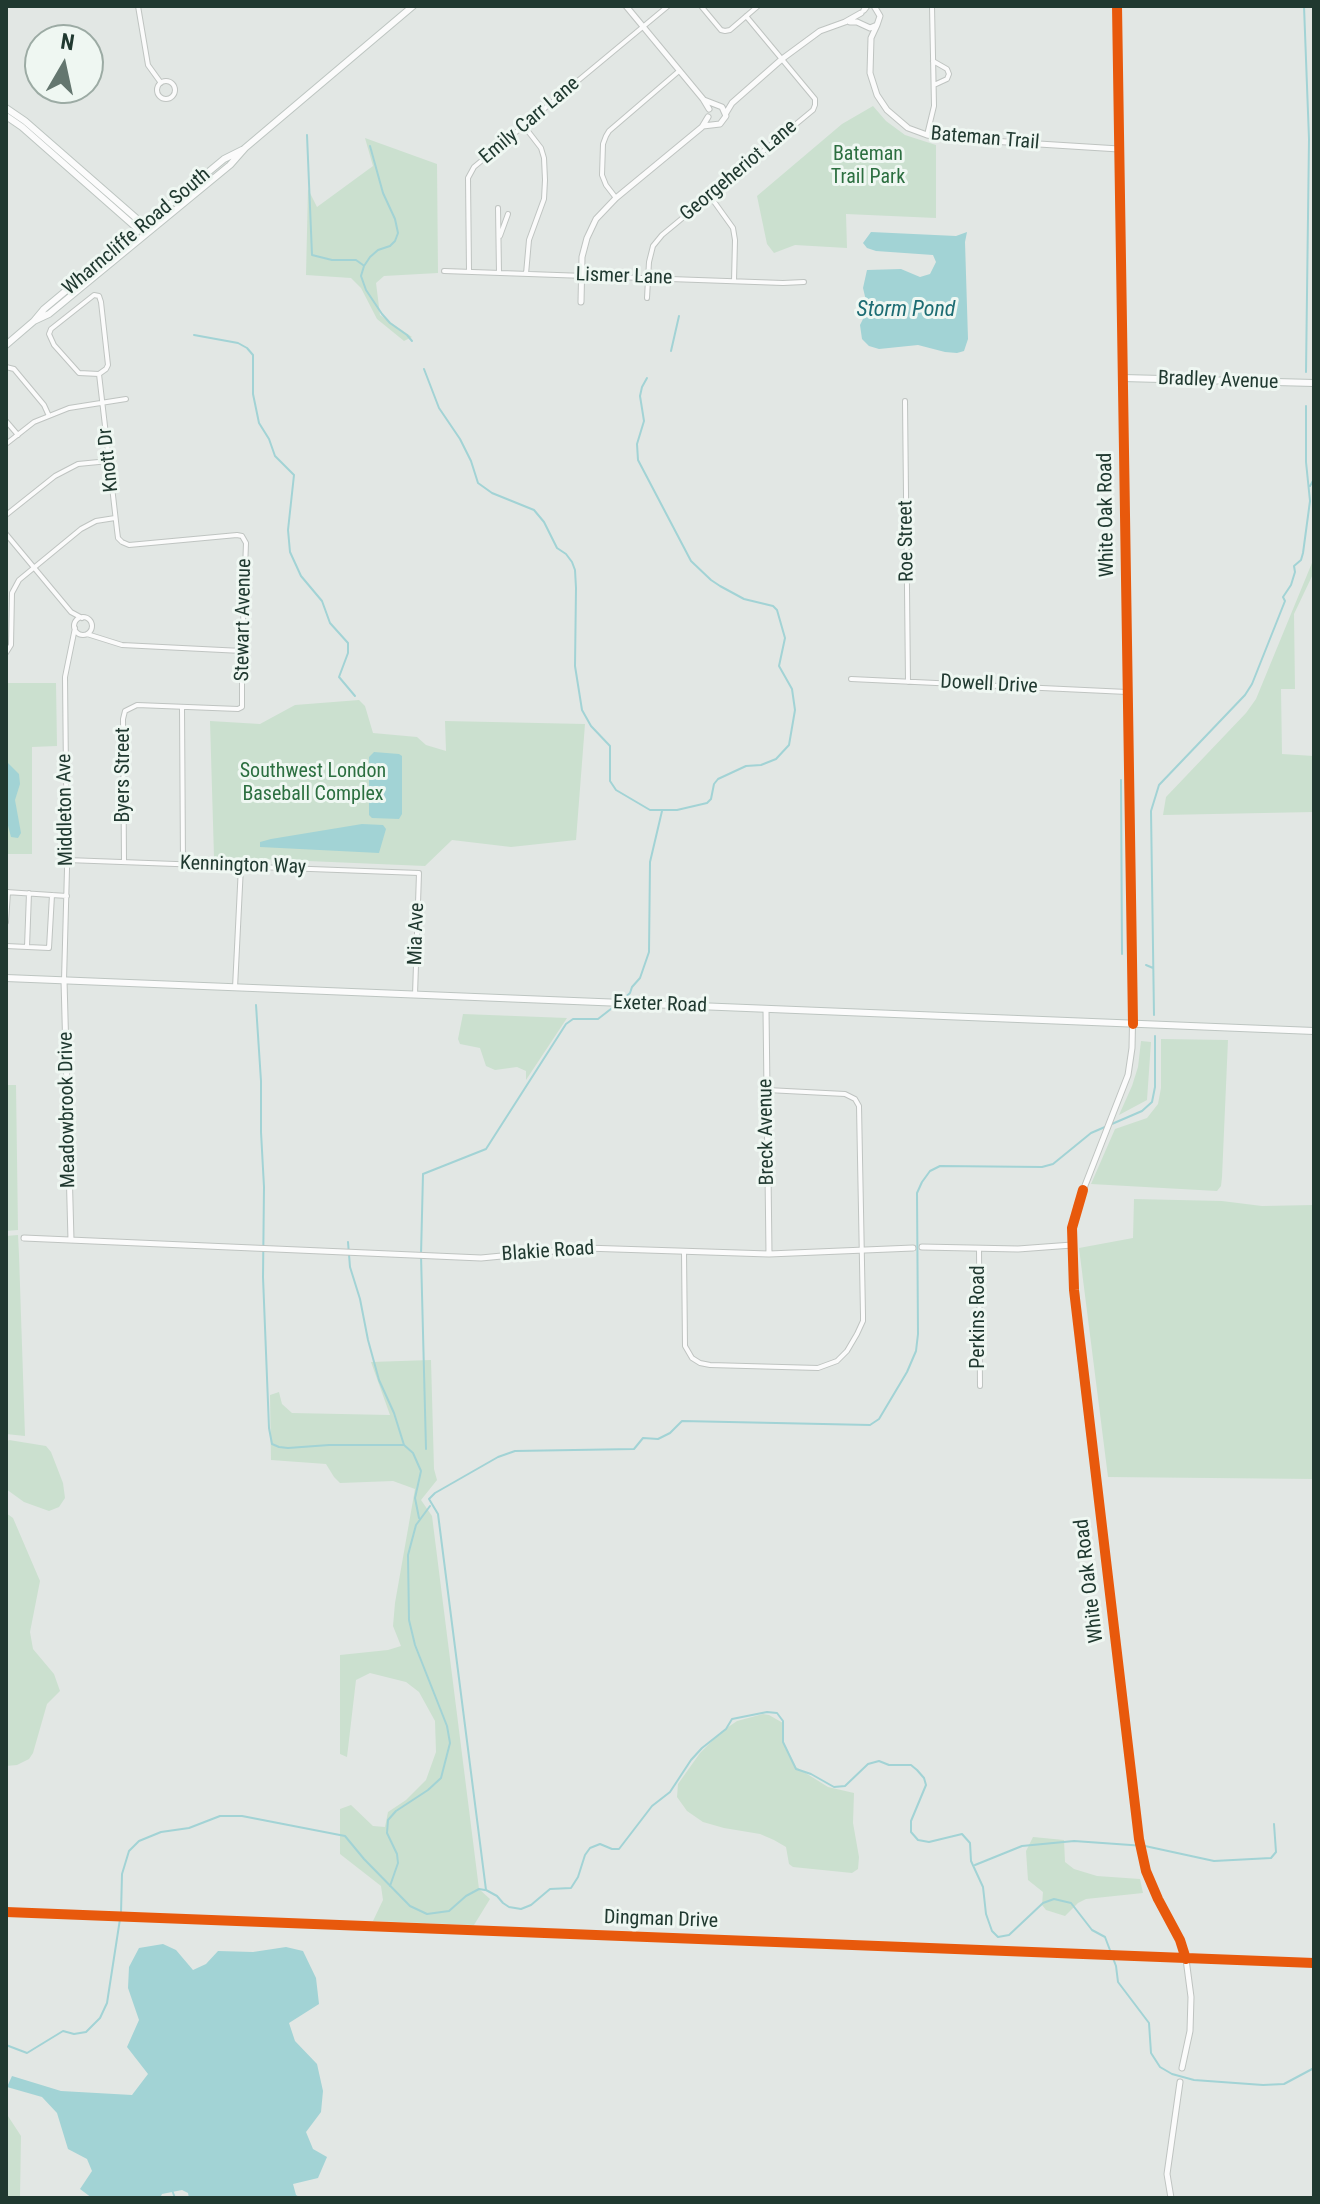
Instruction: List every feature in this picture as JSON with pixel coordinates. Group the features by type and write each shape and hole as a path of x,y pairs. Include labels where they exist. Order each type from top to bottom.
{"main road":[{"name":"Wharncliffe Road South","path":"34,321 49,314 147,234 413,6"},
{"path":"6,108 36,131 142,228"},
{"path":"6,116 142,228"},
{"name":"Wharncliffe Road South","path":"6,345 44,309 224,159 245,148"},
{"name":"Bradley Avenue","path":"1123,378 1314,383"},
{"name":"Exeter Road","path":"6,978 1314,1031"}],"street":[{"path":"138,6 148,65 161,83"},
{"path":"581,302 582,257 596,219 616,198 702,127 708,117 709,109 703,99 626,6"},
{"name":"Emily Carr Lane","path":"469,272 468,178 474,167 668,6"},
{"path":"701,6 725,31 758,6"},
{"path":"927,135 934,106 932,6"},
{"name":"White Oak Road","path":"1117,6 1133,1024 1128,1075 1077,1206 1072,1245 1080,1350 1139,1839 1146,1871 1180,1940 1186,1959 1191,1997 1190,2031 1182,2068"},
{"path":"709,109 732,103 820,31 845,22 864,10 869,8 876,8 880,20 877,25 870,28 864,24 860,19 864,10"},
{"name":"Georgeheriot Lane","path":"647,298 653,246 672,226 813,110 815,99 746,16"},
{"path":"845,22 864,24"},
{"name":"Bateman Trail","path":"864,24 871,38"},
{"name":"Bateman Trail","path":"877,25 871,38 870,73 877,95 887,110 908,128 943,138 1119,149"},
{"path":"933,60 947,69 949,74 947,79 934,85"},
{"path":"616,198 602,175 606,136 679,71"},
{"path":"168,81 173,85 175,91 171,97 159,95 161,83 168,81"},
{"path":"703,99 721,108"},
{"path":"702,127 723,122 721,108"},
{"path":"708,117 713,124"},
{"path":"524,126 541,148 545,180 544,199 529,240 526,274"},
{"path":"710,196 733,228 734,281"},
{"path":"498,208 499,273"},
{"path":"498,242 508,214"},
{"name":"Lismer Lane","path":"444,271 804,282"},
{"name":"Knott Dr","path":"94,295 99,296 101,302 108,365 99,374 79,373 54,345 49,334 51,329 94,295"},
{"path":"6,367 14,369 44,405 49,416"},
{"name":"Knott Dr","path":"99,374 116,518"},
{"path":"6,444 34,422 69,408 126,399"},
{"name":"Roe Street","path":"905,401 908,682"},
{"path":"6,421 18,435"},
{"path":"6,515 55,476 78,464 109,461"},
{"path":"6,653 11,645 12,593 19,580 81,529 96,521 116,518"},
{"name":"Stewart Avenue","path":"116,518 118,538 125,544 242,536 246,543 242,707"},
{"path":"6,534 71,612 90,621 100,637"},
{"path":"71,612 77,632 122,645 242,651"},
{"path":"75,626 76,621 82,618"},
{"name":"Middleton Ave","path":"64,980 67,896 65,677 75,626"},
{"path":"73,639 85,634 92,626"},
{"name":"Dowell Drive","path":"851,679 1127,692"},
{"name":"Byers Street","path":"124,862 125,711 137,705 242,707"},
{"path":"182,707 183,864"},
{"name":"Kennington Way","path":"67,860 419,873"},
{"path":"235,988 241,866"},
{"name":"Mia Ave","path":"415,995 419,873"},
{"path":"6,922 7,892 67,896"},
{"path":"27,947 29,893"},
{"path":"6,946 49,948 52,895"},
{"name":"Meadowbrook Drive","path":"64,980 71,1240"},
{"name":"Breck Avenue","path":"766,1010 769,1254"},
{"path":"684,1252 685,1346 694,1360 710,1365 812,1369 837,1361 847,1351 862,1325 859,1109 856,1101 845,1094 767,1090"},
{"name":"Blakie Road","path":"24,1238 481,1258 585,1248 769,1254 922,1247 1018,1249 1072,1245"},
{"name":"Perkins Road","path":"979,1248 980,1386"},
{"name":"Dingman Drive","path":"6,1912 1314,1963"},
{"path":"1171,2198 1167,2174 1180,2082"}],"green space":[{"name":"Bateman Trail Park","path":"873,106 905,135 936,145 936,218 846,214 847,248 795,245 774,253 767,244 757,196 842,124"},
{"path":"365,138 437,164 438,273 384,276 376,283 380,315 412,337 404,341 377,319 361,288 351,278 306,275 308,189 317,207 373,166"},
{"path":"1314,558 1314,572 1294,614 1295,689 1281,689 1282,754 1314,756 1314,812 1163,815 1166,797 1256,699"},
{"path":"6,683 56,683 57,746 32,747 32,854 6,854"},
{"name":"Southwest London Baseball Complex","path":"359,700 365,706 373,733 417,737 426,745 446,751 445,721 585,724 576,840 511,847 452,840 425,866 214,857 210,721 260,724 295,705"},
{"path":"463,1014 567,1018 526,1080 526,1071 517,1067 495,1070 486,1066 480,1048 460,1044 458,1039"},
{"path":"1161,1039 1228,1040 1222,1177 1217,1191 1091,1184 1115,1129 1147,1118 1158,1104"},
{"path":"1141,1041 1151,1042 1147,1100 1119,1115 1138,1067"},
{"path":"6,1085 16,1085 18,1230 6,1231"},
{"path":"1134,1199 1222,1201 1262,1206 1314,1205 1314,1479 1108,1477 1079,1248 1133,1238"},
{"path":"18,1235 25,1436 6,1434 6,1236"},
{"path":"431,1360 434,1469 437,1480 421,1500 432,1516 479,1889 490,1899 474,1925 373,1921 383,1900 381,1886 340,1854 340,1809 351,1805 373,1826 385,1827 388,1812 406,1800 426,1780 436,1752 435,1721 419,1692 406,1682 370,1673 356,1680 347,1757 340,1754 340,1655 401,1646 393,1626 395,1603 415,1489 393,1481 340,1483 326,1464 271,1460 270,1395 279,1392 282,1404 292,1413 390,1415 371,1362"},
{"path":"6,1442 46,1446 51,1452 63,1483 65,1498 59,1507 49,1511 24,1502 6,1489"},
{"path":"6,1513 13,1518 40,1581 30,1632 33,1649 54,1674 60,1691 47,1704 29,1759 6,1766"},
{"path":"763,1714 783,1723 784,1743 796,1767 828,1787 854,1793 853,1823 859,1857 858,1869 852,1873 793,1867 789,1864 786,1847 760,1834 703,1822 687,1811 677,1797 678,1784 700,1753 721,1732 737,1721"},
{"path":"1033,1837 1064,1840 1065,1862 1074,1869 1097,1876 1140,1879 1143,1893 1086,1899 1065,1916 1046,1910 1042,1905 1043,1892 1028,1880 1026,1851"},
{"path":"6,2113 21,2136 20,2198 6,2198"}],"water":[{"name":"Storm Pond","path":"871,232 956,236 967,232 968,339 964,351 945,352 918,345 879,349 869,346 862,339 860,325 868,309 863,288 867,270 901,269 920,277 930,274 936,262 933,255 867,248 863,243"},
{"path":"374,752 402,756 402,814 399,819 372,818 369,815 369,757"},
{"path":"6,761 19,774 20,784 15,800 21,833 18,838 11,837 6,818"},
{"path":"362,824 383,825 386,829 379,853 260,847 260,842 271,839"},
{"path":"163,1944 176,1950 193,1970 206,1964 218,1951 253,1952 286,1947 303,1951 316,1978 319,2004 289,2023 295,2041 317,2064 323,2091 321,2112 306,2132 313,2149 327,2157 318,2178 293,2184 296,2195 301,2198 189,2198 188,2193 182,2190 162,2194 160,2198 92,2198 80,2189 92,2171 87,2159 68,2149 57,2113 42,2097 7,2087 12,2076 61,2091 132,2095 148,2074 127,2047 139,2020 128,1988 129,1967 139,1948"}],"waterway":[{"path":"1304,6 1309,139 1306,372"},
{"path":"307,135 312,255 332,260 356,260 363,265"},
{"path":"370,146 398,233 390,246 370,257 361,276 382,314 412,341"},
{"path":"671,351 679,316"},
{"path":"194,335 238,343 253,355 253,394 259,423 275,456 294,475 288,530 290,552 301,576 322,601 330,623 348,643 348,653 339,677 355,696"},
{"path":"424,369 439,408 460,439 478,483 492,493 534,510 557,548 572,562 576,588 575,666 582,710 591,726 610,746 610,781 616,790 650,810 677,810 707,803 718,779 746,766 761,765 776,759 789,745 795,710 792,689 779,666 785,638 777,610 773,606 744,599 720,586 691,561 638,460 637,444 644,421 640,396 647,378"},
{"path":"1154,1015 1151,811 1159,785 1252,684 1285,601 1283,597 1291,585 1294,566 1301,560 1310,501 1306,406"},
{"path":"1310,486 1314,479"},
{"path":"1121,780 1122,954"},
{"path":"621,1001 640,978 649,952 650,862 662,811"},
{"path":"1146,965 1153,968"},
{"path":"256,1005 264,1187 263,1277 272,1444 288,1448 404,1445"},
{"path":"426,1449 421,1255 423,1174 486,1149 566,1024 573,1019 598,1019 616,1005"},
{"path":"1155,1036 1155,1087 1152,1102 1142,1111 1091,1133 1053,1164 1042,1167 940,1166 930,1171 917,1193 916,1351 879,1419 870,1425 682,1421 658,1439 643,1438 634,1449 515,1451 498,1457 429,1499 438,1514 486,1890 509,1907 521,1909 550,1889 571,1888 590,1848 600,1844 619,1849 652,1806 670,1792 691,1760 726,1729 732,1719 777,1713 783,1721 783,1742 796,1769 834,1787 845,1786 868,1764 879,1761 889,1765 911,1765 917,1770 926,1785 911,1821 911,1832 918,1840 929,1842 962,1834 970,1843 971,1861 983,1887 986,1914 992,1931 998,1937 1009,1935 1043,1903 1054,1899 1071,1903 1092,1930 1105,1937 1116,1966 1118,1982 1149,2023 1151,2053 1160,2067 1194,2080 1263,2085 1284,2084 1314,2068"},
{"path":"348,1242 350,1267 379,1380 404,1445 413,1453 421,1471 415,1498 419,1518"},
{"path":"390,1886 398,1863 387,1833 388,1820 441,1778 450,1743 447,1726 415,1645 409,1620 408,1555 416,1525 430,1506"},
{"path":"121,1913 122,1874 129,1851 139,1841 220,1816 242,1816 345,1836 410,1906 427,1914 449,1911 466,1896 479,1889 485,1890"},
{"path":"975,1865 1022,1846 1074,1841 1145,1846 1214,1861 1271,1858 1276,1852 1274,1824"},
{"path":"6,2045 27,2053 63,2031 74,2034 86,2032 100,2018 107,2003 120,1919"},
{"path":"172,2190 175,2198"}],"cycle path":[{"path":"1117,6 1133,1024"},
{"path":"1083,1190 1072,1228 1074,1290 1139,1839 1146,1871 1180,1940 1186,1959"},
{"path":"6,1912 1314,1963"}]}
